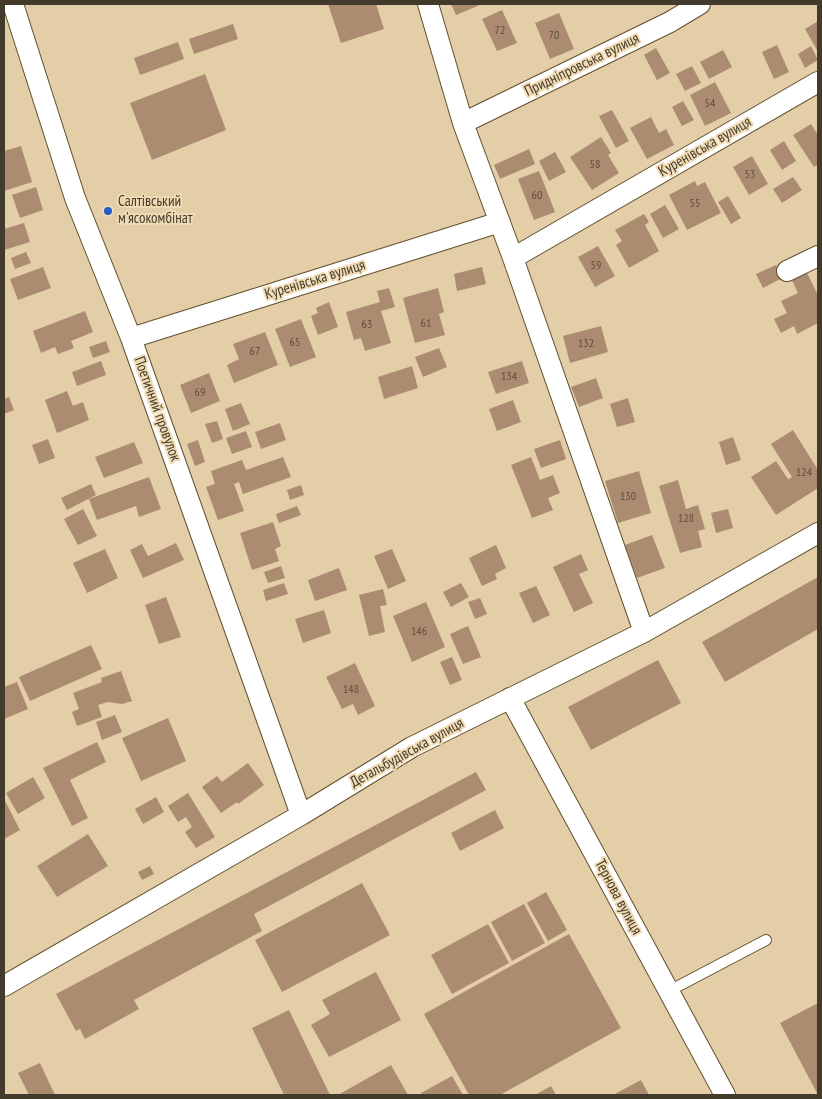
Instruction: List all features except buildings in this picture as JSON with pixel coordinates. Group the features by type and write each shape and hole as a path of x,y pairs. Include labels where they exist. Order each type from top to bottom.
{"street":[{"name":"Поетичний провулок","path":"13,4 76,198 131,338 302,815"},
{"path":"428,4 463,124 513,258 644,632"},
{"name":"Придніпровська вулиця","path":"463,124 670,22 700,4"},
{"name":"Куренівська вулиця","path":"513,258 818,82"},
{"name":"Куренівська вулиця","path":"131,338 500,222"},
{"path":"787,270 818,256"},
{"name":"Детальбудівська вулиця","path":"4,986 302,815 412,747 644,632 818,533"},
{"name":"Тернова вулиця","path":"510,698 725,1095"}],"lane":[{"path":"669,991 766,940"}],"place":[{"name":"Салтівський м'ясокомбінат","path":"108,211"}]}
